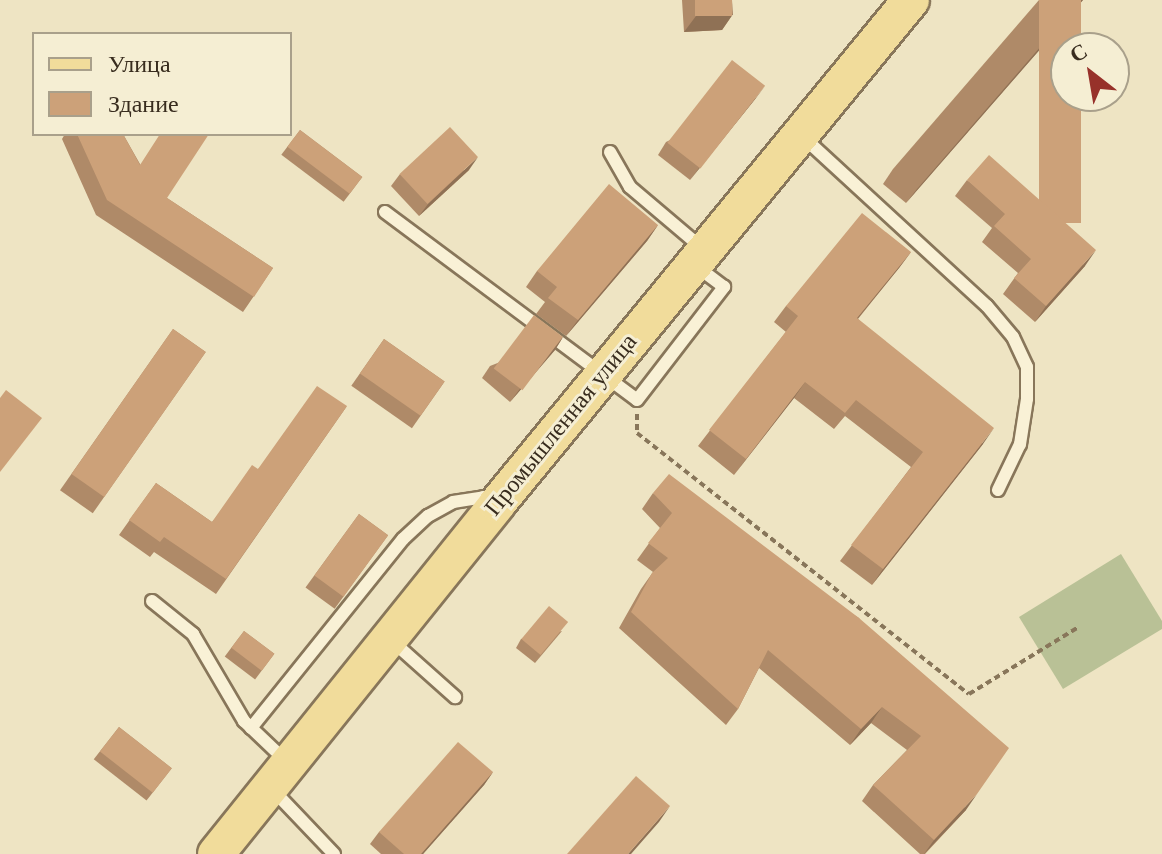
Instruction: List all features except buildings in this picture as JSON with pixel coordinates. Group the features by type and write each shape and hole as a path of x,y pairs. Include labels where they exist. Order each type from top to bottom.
{"main road":[{"name":"Промышленная улица","path":"228,845 279,775 497,504 911,0"}],"lane":[{"path":"800,134 987,306 1013,337 1027,367 1027,399 1020,444 998,490"},
{"path":"385,212 637,400 724,287 630,187 610,152"},
{"path":"251,728 403,539 428,516 453,502 483,497 497,504"},
{"path":"152,601 193,634 279,775 334,854"},
{"path":"389,638 455,697"}],"path":[{"path":"637,400 637,433 969,694 1077,628"}],"green space":[{"path":"1121,554 1162,621 1162,629 1063,689 1019,617"}]}
